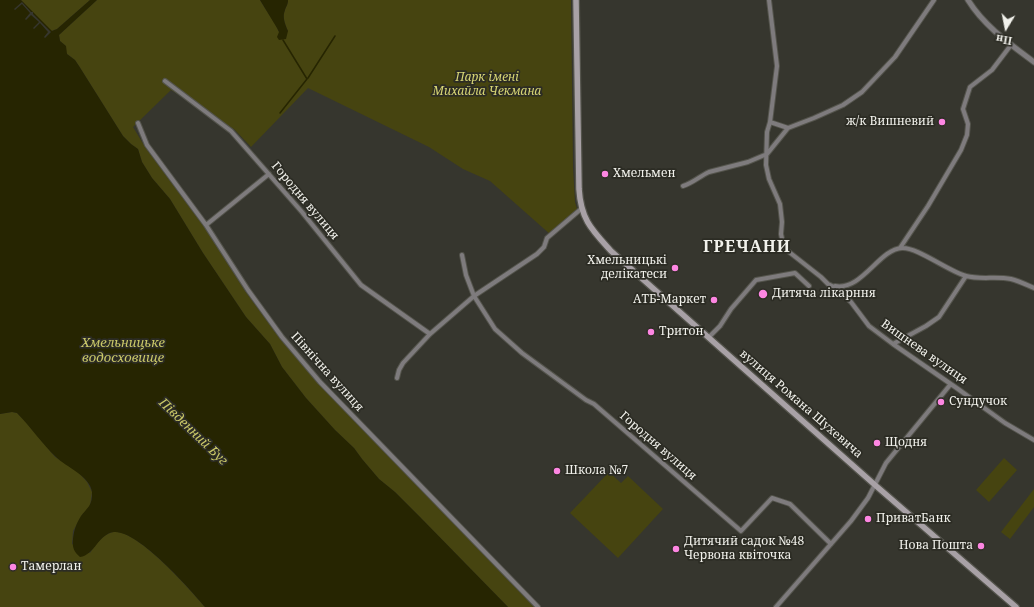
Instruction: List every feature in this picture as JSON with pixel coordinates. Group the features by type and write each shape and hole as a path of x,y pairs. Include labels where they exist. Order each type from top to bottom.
{"main road":[{"path":"576,0 579,189 581,209"},
{"name":"вулиця Романа Шухевича","path":"581,209 591,227 611,251 875,485 1016,607"}],"street":[{"name":"Вишнева вулиця","path":"769,0 777,66 770,122 767,132 766,165 769,179 780,204 782,222 781,234 784,248 821,276 828,284 836,288 851,302 869,326 1004,423 1034,440"},
{"path":"684,186 709,172 748,162 767,154 788,128 843,105 862,92 895,57 934,0"},
{"path":"968,0 972,7 996,32 1034,62"},
{"path":"900,248 928,206 961,150 968,124 963,109 970,87 992,70 1011,45"},
{"name":"Городня вулиця","path":"165,81 231,131 302,212 361,285 430,334"},
{"path":"770,122 788,128"},
{"name":"Північна вулиця","path":"138,123 147,145 206,225 256,302 282,337 320,382 538,607"},
{"path":"206,225 269,174"},
{"path":"397,378 403,362 430,334 474,296 537,254 544,247 547,238 581,209"},
{"path":"828,284 837,287 846,286 861,278 877,262 900,248 907,249 926,257 966,276 1012,279 1034,288"},
{"path":"462,256 466,275 474,296"},
{"path":"708,337 720,326 731,309 756,280 795,273 809,286"},
{"path":"893,344 939,317 966,276"},
{"name":"Городня вулиця","path":"474,296 495,328 522,353 586,400 594,404 741,531 772,498 790,504 831,544"},
{"path":"776,607 831,544 868,498 886,463 950,384"}],"green space":[{"path":"21,0 90,0 57,29 51,31"},
{"name":"Парк імені Михайла Чекмана","path":"97,0 260,0 279,32 288,31 284,15 288,0 571,0 573,168 575,202 578,212 551,235 490,181 463,169 429,147 308,88 251,147 234,129 171,90 133,127 145,147 204,227 245,291 280,339 318,383 534,607 508,607 395,492 379,479 354,448 335,430 306,398 282,367 270,344 246,317 203,253 170,199 152,178 142,162 138,149 123,136 75,60 66,53 66,46 60,41 59,35"},
{"path":"12,412 17,413 24,420 55,457 77,471 87,482 92,492 90,506 82,515 73,531 72,544 90,553 97,543 109,533 123,533 148,549 205,607 0,607 0,414"},
{"path":"1004,458 1017,470 989,502 976,490"},
{"path":"609,472 621,483 628,476 663,509 618,558 570,513"},
{"path":"1034,489 1034,507 1010,539 1001,532"}],"water":[{"name":"Хмельницьке водосховище","path":"0,0 21,0 52,31 57,29 90,0 97,0 59,35 60,41 66,46 67,54 75,60 123,136 138,149 142,162 152,178 170,199 203,253 246,317 270,344 282,367 306,398 335,430 354,448 379,479 395,492 508,607 205,607 188,587 163,562 136,540 124,534 114,532 104,536 89,553 80,557 76,553 73,544 74,533 79,519 91,503 92,492 90,486 87,481 77,472 60,461 51,452 17,413 12,412 0,414"},
{"path":"260,0 288,0 284,15 288,31 286,39 279,40 277,37 279,32"}],"pier":[{"path":"22,2 51,32 45,38 44,37 48,32 40,23 34,29 33,28 39,22 31,15 26,20 25,19 30,13 22,4 15,10 14,9"}],"waterway":[{"path":"308,78 335,36"},
{"path":"280,113 307,79 283,40"}],"place":[{"name":"ж/к Вишневий","path":"942,122"},
{"name":"Хмельмен","path":"605,174"},
{"name":"Хмельницькі делікатеси","path":"675,268"},
{"name":"Дитяча лікарння","path":"763,294"},
{"name":"АТБ-Маркет","path":"714,300"},
{"name":"Тритон","path":"651,332"},
{"name":"Сундучок","path":"941,402"},
{"name":"Щодня","path":"877,443"},
{"name":"Школа №7","path":"557,471"},
{"name":"ПриватБанк","path":"868,519"},
{"name":"Нова Пошта","path":"981,546"},
{"name":"Дитячий садок №48 Червона квіточка","path":"676,549"},
{"name":"Тамерлан","path":"13,567"}],"district":[{"name":"ГРЕЧАНИ","path":"747,247"}],"water label":[{"name":"Південний Буг","path":"193,432"}]}
